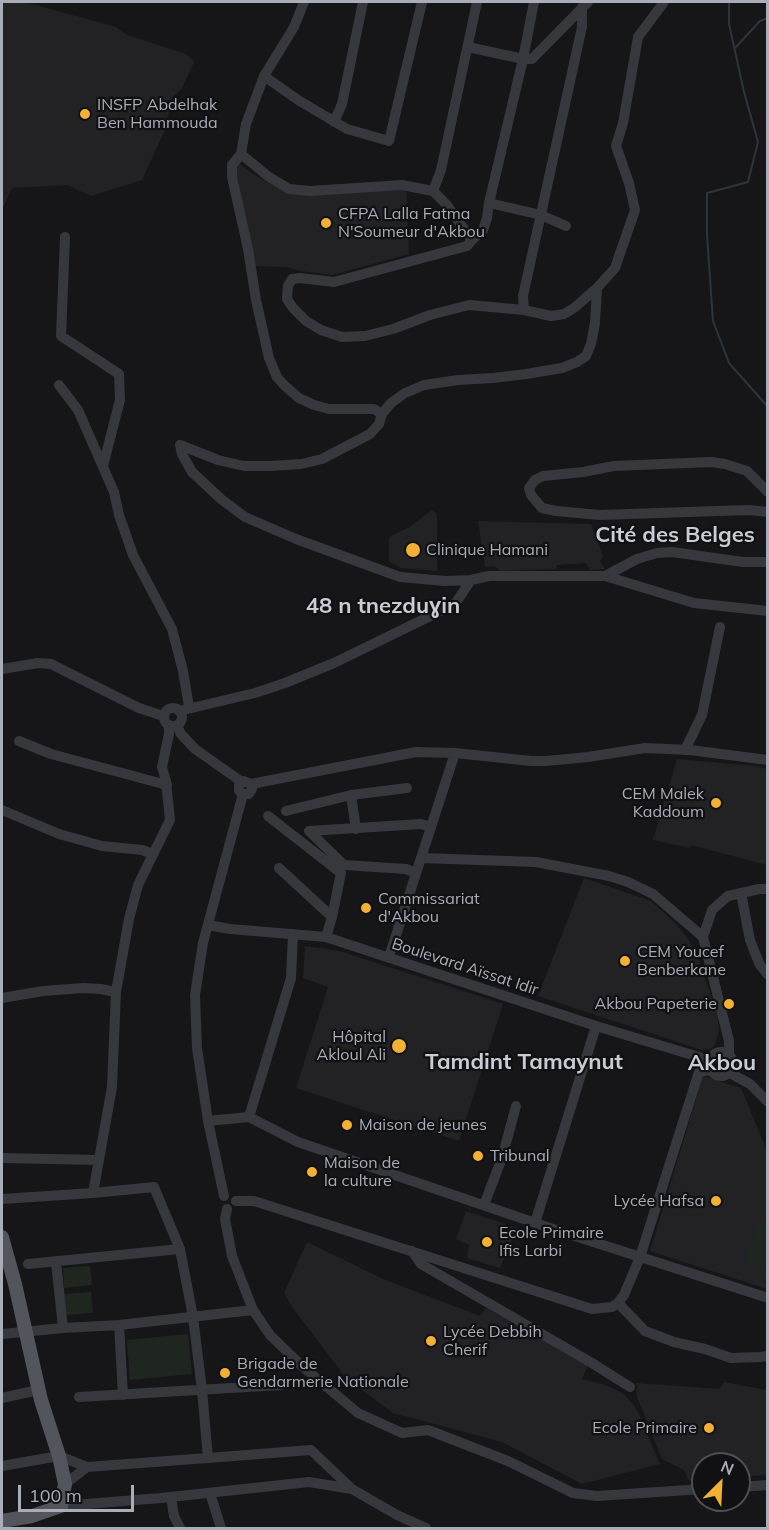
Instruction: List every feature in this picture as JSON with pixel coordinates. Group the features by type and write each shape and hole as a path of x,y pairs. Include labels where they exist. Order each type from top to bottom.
{"main road":[{"path":"2,1237 39,1390 65,1484 62,1506 32,1516 2,1521"}],"street":[{"path":"304,2 294,27 264,76 246,124 241,154 232,165 232,177 265,344 277,377 299,398 314,405 329,409 374,409 382,414"},
{"path":"334,122 342,104 363,2"},
{"path":"264,76 347,129 389,141 422,2"},
{"path":"433,191 441,170 477,2"},
{"path":"534,2 483,230 467,246 334,282 292,279 288,286 286,299 306,321 321,330 342,337 365,336 393,329 430,315 469,305 524,310 551,316 564,314 574,308 597,288 615,268 635,210 630,183 616,146 623,123 638,37 664,2"},
{"path":"468,47 532,59 585,4"},
{"path":"524,310 524,296 585,4"},
{"path":"241,154 269,177 289,189 320,190 402,185 433,191 446,204 472,240"},
{"path":"489,203 541,215 566,226"},
{"path":"65,237 61,336 119,374 120,400 103,467"},
{"path":"597,288 591,344 586,356 577,362 562,368 526,374 424,385 405,393 391,403 382,414 379,424 370,434 322,459 300,464 244,466 218,460 180,445 182,454 192,472 245,518 400,577 445,581 471,580 489,576 605,576 694,603 768,611"},
{"path":"59,386 78,410 114,492 119,515 133,555 172,629 183,672 184,709 181,715 182,720 170,723"},
{"path":"768,492 747,471 711,462 614,466 543,476 535,480 529,488 531,495 542,508 556,511 600,515 750,510 768,512"},
{"path":"605,576 637,559 657,553 672,552 743,562 768,562"},
{"path":"93,1193 112,1087 116,992 132,908 138,885 170,820 167,785 162,767 169,734 168,710 184,709 255,693 334,663 455,604 471,580"},
{"path":"685,750 702,715 720,627"},
{"path":"2,669 38,663 51,664 170,723 195,749 252,789 243,794 203,943 195,995 197,1048 208,1121 224,1196 221,1205 227,1209"},
{"path":"19,741 51,754 167,785"},
{"path":"246,783 416,753 455,753 538,761 588,757 645,748 685,750 768,760"},
{"path":"388,957 455,753"},
{"path":"286,811 351,795 407,788"},
{"path":"351,795 356,829"},
{"path":"2,810 59,834 102,846 142,850 153,854"},
{"path":"268,816 340,873 326,937"},
{"path":"416,873 406,869 344,865 309,831 421,824 431,827"},
{"path":"421,858 536,862 609,876 653,894 703,937"},
{"path":"279,868 332,917"},
{"path":"729,1055 729,1041 703,937 712,910 728,896 768,889"},
{"path":"741,893 754,953 768,975"},
{"name":"Boulevard Aïssat Idir","path":"208,925 326,937 699,1058 709,1066"},
{"path":"249,1117 291,978 293,934"},
{"path":"2,998 44,990 101,989 116,992"},
{"path":"535,1223 596,1026"},
{"path":"236,1201 254,1201 592,1309 612,1307 624,1294 640,1257 699,1072 709,1066 712,1055 718,1052 729,1055 733,1061 730,1073 720,1077 715,1075 709,1066"},
{"path":"730,1073 750,1084 768,1102"},
{"path":"484,1205 502,1158 516,1106"},
{"path":"208,1121 249,1117 298,1142 535,1223 768,1298"},
{"path":"2,1158 99,1160"},
{"path":"2,1199 154,1188 180,1248 193,1317 208,1458"},
{"path":"224,1196 231,1195 236,1201"},
{"path":"227,1209 232,1208 236,1201"},
{"path":"227,1209 225,1219 232,1256 253,1310 278,1343 358,1413 402,1433 428,1430 508,1461 573,1493 597,1496 691,1490"},
{"path":"28,1264 180,1248"},
{"path":"412,1251 421,1264 630,1387"},
{"path":"56,1262 63,1328"},
{"path":"618,1303 645,1331 674,1342 731,1358 768,1356"},
{"path":"2,1334 119,1325 253,1310"},
{"path":"119,1325 123,1395"},
{"path":"79,1397 281,1385"},
{"path":"2,1398 39,1390"},
{"path":"2,1466 59,1456 87,1467 311,1450 352,1489 397,1515 426,1528"},
{"path":"65,1484 87,1467"},
{"path":"62,1506 309,1482 352,1489"},
{"path":"751,1486 768,1485"},
{"path":"210,1493 220,1528"},
{"path":"171,1497 174,1516 180,1528"}],"shaded area":[{"name":"INSFP Abdelhak Ben Hammouda","path":"2,2 25,2 116,27 127,35 186,54 194,62 182,88 172,98 165,130 142,180 91,196 67,185 12,188 2,206"},
{"name":"CFPA Lalla Fatma N'Soumeur d'Akbou","path":"238,162 251,173 285,192 406,185 409,254 332,275 287,267 254,266 234,166"},
{"name":"Clinique Hamani","path":"432,510 437,515 437,571 400,568 389,561 391,536 408,528"},
{"path":"478,521 591,524 603,556 600,561 605,569 590,570 586,563 557,565 556,569 500,571 494,566 485,567"},
{"name":"CEM Malek Kaddoum","path":"677,759 767,769 767,865 691,845 690,848 653,840"},
{"name":"CEM Youcef Benberkane","path":"584,878 651,901 686,936 697,955 717,1013 718,1035 715,1045 710,1049 702,1050 538,996"},
{"name":"Hôpital Akloul Ali","path":"305,946 340,951 503,1004 459,1141 296,1088 328,987 303,978"},
{"name":"Lycée Hafsa","path":"703,1076 741,1088 767,1151 767,1289 650,1251"},
{"name":"Ecole Primaire Ifis Larbi","path":"466,1211 517,1228 500,1268 467,1258 469,1245 456,1239"},
{"path":"759,1220 767,1222 767,1270 745,1263"},
{"name":"Lycée Debbih Cherif","path":"307,1242 383,1279 480,1316 486,1308 588,1365 582,1379 623,1393 633,1404 660,1464 582,1484 502,1442 393,1413 346,1378 284,1293"},
{"path":"90,1266 92,1285 64,1288 63,1268"},
{"path":"91,1292 93,1313 66,1315 64,1294"},
{"path":"188,1334 192,1374 130,1380 127,1340"},
{"name":"Ecole Primaire","path":"724,1382 767,1390 767,1475 751,1476 751,1452 691,1452 691,1481 684,1470 662,1459 637,1397 636,1383 720,1389"}],"waterway":[{"path":"729,2 729,24 758,142 748,182 707,193 707,235 713,321 729,363 768,407"},
{"path":"735,48 760,21 768,18"}],"place":[{"name":"INSFP Abdelhak Ben Hammouda","path":"85,114"},
{"name":"CFPA Lalla Fatma N'Soumeur d'Akbou","path":"326,223"},
{"name":"Clinique Hamani","path":"413,550"},
{"name":"CEM Malek Kaddoum","path":"716,803"},
{"name":"Commissariat d'Akbou","path":"366,908"},
{"name":"CEM Youcef Benberkane","path":"625,961"},
{"name":"Akbou Papeterie","path":"729,1004"},
{"name":"Hôpital Akloul Ali","path":"399,1046"},
{"name":"Maison de jeunes","path":"347,1125"},
{"name":"Tribunal","path":"478,1156"},
{"name":"Maison de la culture","path":"312,1172"},
{"name":"Lycée Hafsa","path":"716,1201"},
{"name":"Ecole Primaire Ifis Larbi","path":"487,1242"},
{"name":"Lycée Debbih Cherif","path":"431,1341"},
{"name":"Brigade de Gendarmerie Nationale","path":"225,1373"},
{"name":"Ecole Primaire","path":"709,1428"}],"district":[{"name":"Cité des Belges","path":"675,535"},
{"name":"48 n tnezduɣin","path":"383,606"},
{"name":"Tamdint Tamaynut","path":"524,1062"},
{"name":"Akbou","path":"722,1063"}]}
